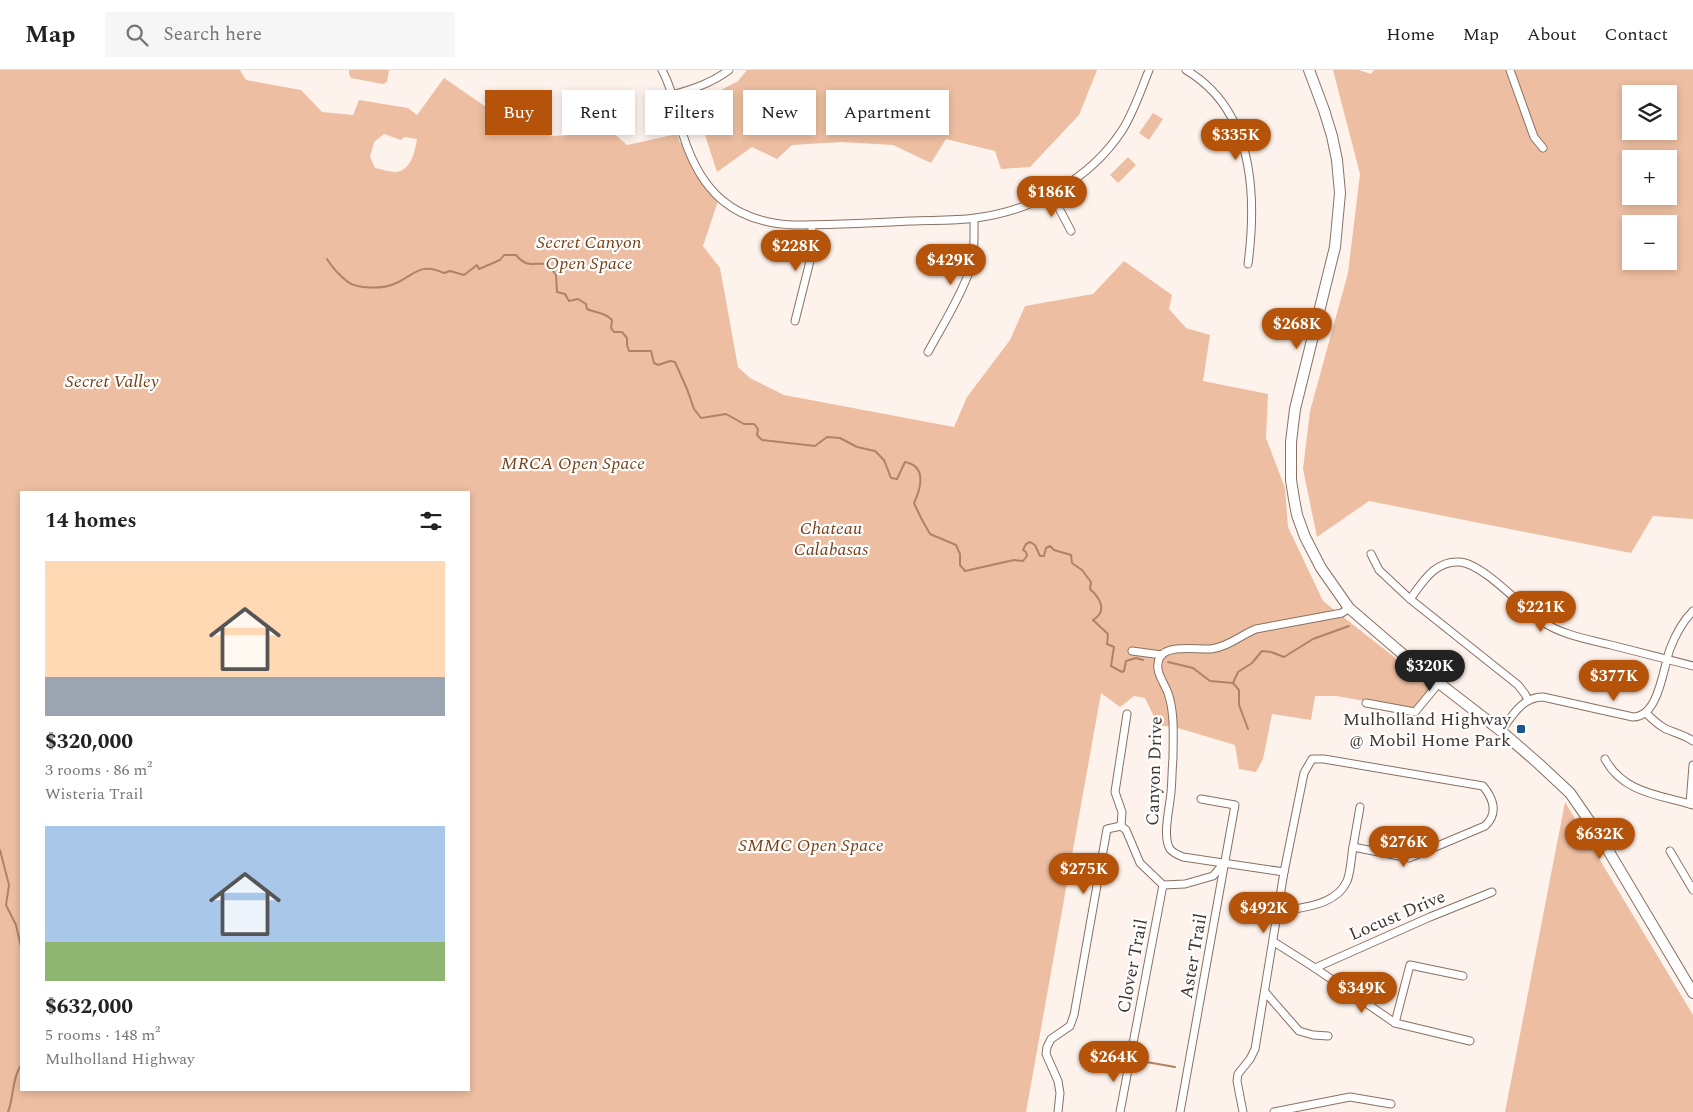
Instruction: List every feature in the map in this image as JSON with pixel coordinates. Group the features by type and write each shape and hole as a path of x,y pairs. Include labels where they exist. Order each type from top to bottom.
{"main road":[{"path":"1309,70 1332,136 1337,160 1340,193 1335,247 1294,419 1291,442 1291,480 1297,515 1310,548 1349,608 1439,684 1501,731 1570,793 1582,808 1693,993"}],"street":[{"path":"662,70 670,90"},
{"path":"689,90 719,78 729,70"},
{"path":"684,135 694,166 708,186 721,199 755,220 774,224 812,225 974,219 1006,213 1052,194 1082,173 1111,146 1123,128 1136,105 1149,70"},
{"path":"1186,70 1207,85 1219,97 1229,111 1241,140 1250,179 1252,203 1248,264"},
{"path":"1510,70 1534,137 1543,148"},
{"path":"1052,194 1071,231"},
{"path":"928,352 969,271 974,246 974,219"},
{"path":"795,321 811,257 812,225"},
{"path":"1371,554 1379,570 1410,599 1518,685 1528,700"},
{"path":"1410,599 1431,572 1450,563 1460,562 1471,565 1482,572 1540,620 1562,632 1693,666"},
{"path":"1132,651 1162,655 1165,652 1174,650 1215,648 1228,644 1256,629 1342,613 1349,608"},
{"path":"1501,731 1520,706 1534,697 1543,697 1633,718 1641,716 1655,700 1671,647 1693,611"},
{"name":"Canyon Drive","path":"1162,655 1158,663 1159,672 1168,692 1172,717 1172,792 1167,830 1167,842 1170,849 1183,857 1284,872"},
{"path":"1366,703 1416,712 1439,684"},
{"path":"1646,712 1653,720 1666,729 1686,736 1693,741"},
{"path":"1121,826 1122,812 1115,792 1127,714"},
{"path":"1243,1112 1237,1081 1238,1074 1255,1049 1279,912 1284,872 1304,773 1312,759 1324,759 1483,786 1492,799 1494,807 1491,820 1485,826 1409,858 1353,847"},
{"path":"1605,759 1616,776 1632,787 1692,805 1693,765"},
{"name":"Aster Trail","path":"1180,1112 1234,805 1201,799"},
{"path":"1279,912 1327,901 1339,892 1347,880 1360,807"},
{"path":"1058,1112 1060,1093 1058,1081 1046,1054 1051,1039 1070,1026 1074,1016 1108,828 1121,826 1126,830 1140,863 1163,885 1185,884 1213,876 1224,863"},
{"path":"1670,851 1693,890"},
{"name":"Clover Trail","path":"1120,1112 1163,885"},
{"name":"Locust Drive","path":"1316,968 1430,917 1492,892"},
{"path":"1274,942 1316,968 1394,1023 1470,1042"},
{"path":"1394,1023 1410,965 1463,976"},
{"path":"1265,992 1299,1031 1313,1035 1328,1036"},
{"path":"1274,1112 1350,1097 1391,1104"}],"green space":[{"path":"0,70 240,70 246,80 301,90 322,112 353,115 359,100 408,108 417,115 444,78 485,106 485,135 616,135 627,145 677,135 680,143 687,141 691,154 718,201 703,246 720,268 738,367 750,378 784,395 954,427 967,397 1010,340 1025,306 1093,294 1124,261 1172,295 1169,309 1186,328 1210,335 1203,381 1268,394 1266,438 1285,488 1288,527 1323,601 1431,686 1413,709 1336,696 1315,696 1311,720 1272,714 1263,759 1256,772 1239,769 1235,745 1178,728 1158,725 1145,698 1134,696 1120,707 1101,693 1026,1112 0,1112","holes":["384,134 401,140 404,137 417,139 409,164 401,171 396,172 375,168 370,157 374,142"]},
{"path":"349,70 389,70 387,82 383,84 351,78"},
{"path":"747,70 1097,70 1079,115 1030,167 1001,169 995,151 946,139 931,163 893,145 841,142 792,145 777,159 752,147 717,172 705,135 733,135 733,90 721,90 738,81"},
{"path":"1333,70 1359,70 1371,74 1374,70 1693,70 1693,519 1653,516 1631,553 1369,501 1317,537 1303,469 1310,411 1348,273 1360,174"},
{"path":"1153,113 1163,119 1149,140 1139,133"},
{"path":"1128,157 1136,165 1118,183 1110,175"},
{"path":"1565,802 1693,1015 1693,1112 1505,1112"}],"waterway":[{"path":"327,259 348,282 357,286 370,287 383,287 394,284 423,269 444,273 450,271 464,275 477,265 479,269 500,260 504,255 516,255 524,262 531,264 548,264 556,275 557,292 565,294 569,301 578,299 586,304 587,309 609,317 612,320 611,328 614,332 622,332 627,338 629,351 651,351 654,363 658,365 670,361 675,362 694,409 701,418 726,414 744,424 754,424 758,429 757,435 762,440 815,446 827,437 840,438 857,447 875,451 884,460 891,478 897,479 905,462 912,464 917,468 920,478 919,491 914,503 921,518 930,534 956,545 960,554 960,565 965,571 1014,560 1023,561 1027,556 1023,550 1026,544 1030,542 1035,545 1040,556 1044,556 1046,548 1050,546 1054,550 1071,555 1072,563 1082,570 1091,582 1090,589 1097,596 1101,604 1100,613 1093,620 1108,634 1107,644 1114,647 1111,666 1122,672 1124,671 1126,661 1136,658 1143,660"},
{"path":"1168,662 1193,668 1210,681 1233,683 1238,672 1252,663 1262,651 1284,657 1313,639 1349,626"},
{"path":"1233,683 1239,690 1239,705 1248,729"},
{"path":"0,850 9,885 6,905 16,925 20,943"},
{"path":"1135,1060 1175,1067"},
{"path":"8,1112 20,1067"}],"place":[{"name":"Mulholland Highway @ Mobil Home Park","path":"1521,729"}],"park label":[{"name":"Secret Canyon Open Space","path":"589,252"},
{"name":"Secret Valley","path":"112,381"},
{"name":"MRCA Open Space","path":"573,463"},
{"name":"Chateau Calabasas","path":"831,538"},
{"name":"SMMC Open Space","path":"811,845"}]}
